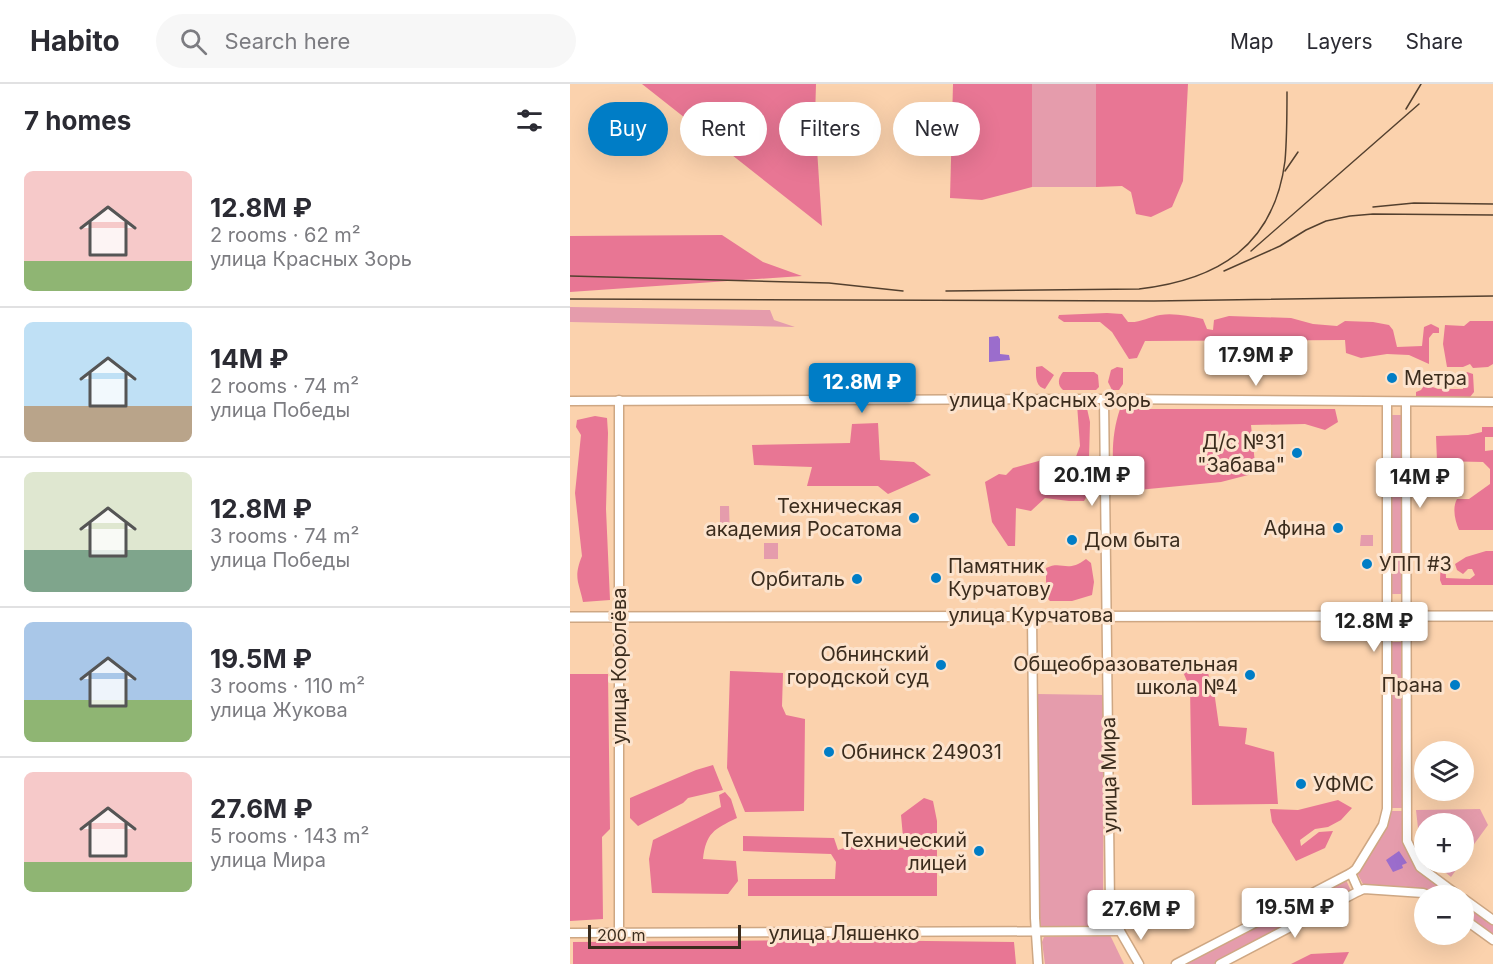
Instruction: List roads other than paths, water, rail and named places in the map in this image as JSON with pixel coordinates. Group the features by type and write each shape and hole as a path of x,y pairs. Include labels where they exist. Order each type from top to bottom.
{"main road":[{"name":"улица Курчатова","path":"570,617 1493,616"}],"street":[{"name":"улица Красных Зорь","path":"570,401 1104,399 1493,402"},
{"name":"улица Мира","path":"1104,399 1110,904 1120,931 1138,964"},
{"name":"улица Королёва","path":"619,933 620,400"},
{"path":"1176,964 1351,873 1356,869 1386,818 1387,402"},
{"path":"1406,403 1407,841 1420,867 1445,885"},
{"path":"1032,615 1040,932 1038,964"},
{"path":"1351,873 1359,891"},
{"path":"1220,964 1364,889 1414,892"},
{"path":"1474,906 1493,920"},
{"path":"1474,927 1493,940"},
{"name":"улица Ляшенко","path":"570,933 1120,931"}],"railway":[{"path":"1406,109 1421,84"},
{"path":"946,291 1139,289 1194,277 1217,267 1237,254 1255,236 1269,216 1279,191 1285,161 1287,92"},
{"path":"1251,251 1419,104"},
{"path":"1285,171 1298,152"},
{"path":"1373,207 1414,203 1493,204"},
{"path":"1224,271 1280,246 1326,221 1350,216 1373,214 1493,215"},
{"path":"570,276 829,283 903,291"},
{"path":"570,299 1154,301 1493,296"}],"place":[{"name":"Метра","path":"1392,378"},
{"name":"Д/с №31 \"Забава\"","path":"1297,453"},
{"name":"Техническая академия Росатома","path":"914,518"},
{"name":"Афина","path":"1338,528"},
{"name":"Дом быта","path":"1072,540"},
{"name":"УПП #3","path":"1367,564"},
{"name":"Памятник Курчатову","path":"936,578"},
{"name":"Орбиталь","path":"857,579"},
{"name":"Обнинский городской суд","path":"941,665"},
{"name":"Общеобразовательная школа №4","path":"1250,675"},
{"name":"Прана","path":"1455,685"},
{"name":"Обнинск 249031","path":"829,752"},
{"name":"УФМС","path":"1301,784"},
{"name":"Технический лицей","path":"979,851"}]}
